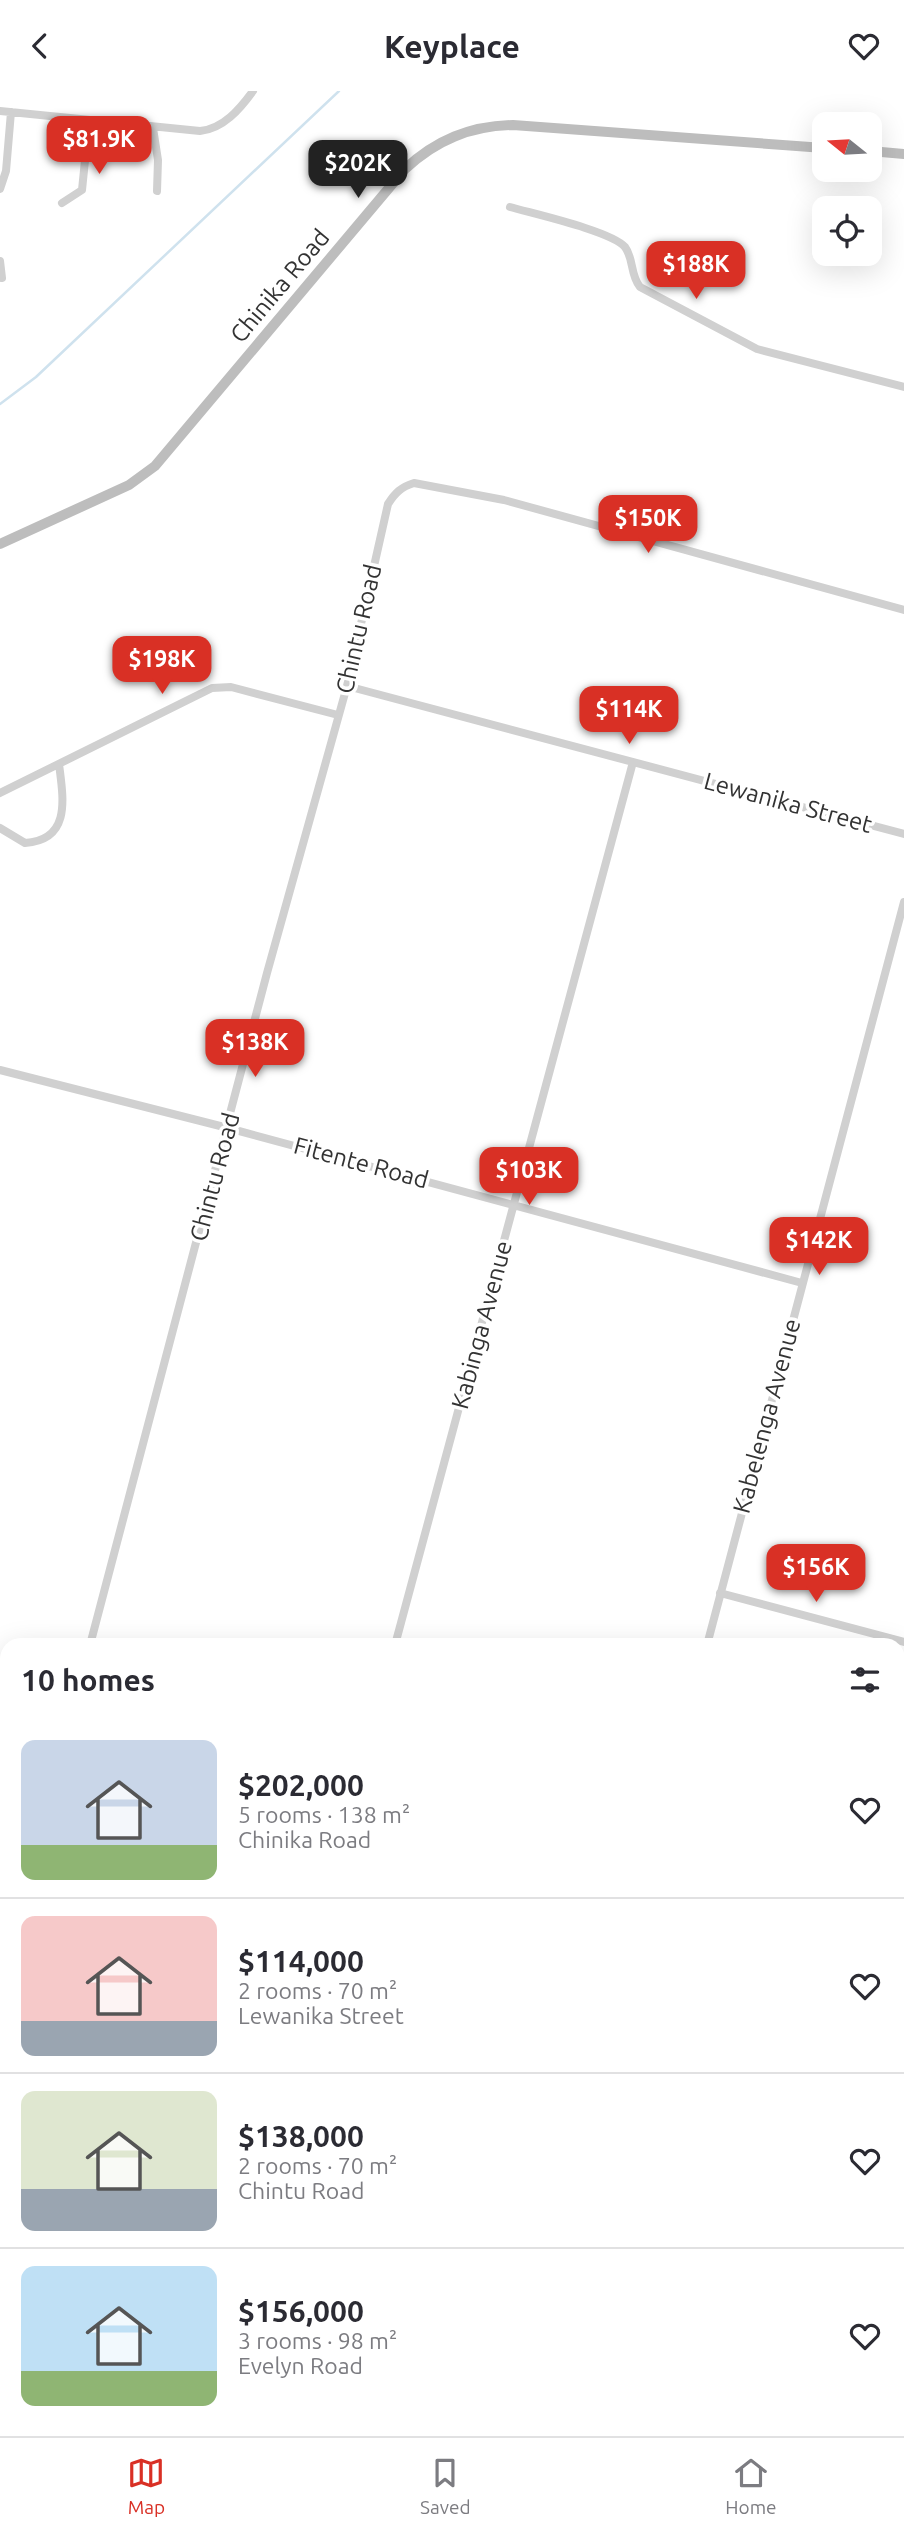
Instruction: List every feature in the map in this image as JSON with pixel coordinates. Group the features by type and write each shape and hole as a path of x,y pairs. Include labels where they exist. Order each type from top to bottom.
{"main road":[{"name":"Chinika Road","path":"0,544 129,485 155,466 405,169 442,141 478,128 513,125 812,147"},
{"path":"882,152 904,154"}],"street":[{"path":"0,110 153,128 209,130 234,113 253,91"},
{"path":"0,189 6,171 11,112"},
{"path":"62,204 82,190 89,121"},
{"path":"153,128 158,168 157,191"},
{"path":"510,207 591,231 621,243 630,257 634,279 640,287 749,345 904,387"},
{"path":"0,261 2,278"},
{"name":"Chintu Road","path":"92,1638 347,686 388,504 403,486 426,484 504,500 904,610"},
{"name":"Lewanika Street","path":"347,686 904,834"},
{"path":"0,793 212,688 231,688 338,715"},
{"name":"Kabinga Avenue","path":"397,1638 633,762"},
{"path":"0,828 25,843 43,838 54,831 62,814 59,764"},
{"name":"Kabelenga Avenue","path":"708,1638 904,902"},
{"name":"Fitente Road","path":"0,1070 228,1128 802,1283"},
{"path":"720,1593 889,1638"}],"waterway":[{"path":"0,404 36,377 339,91"}]}
